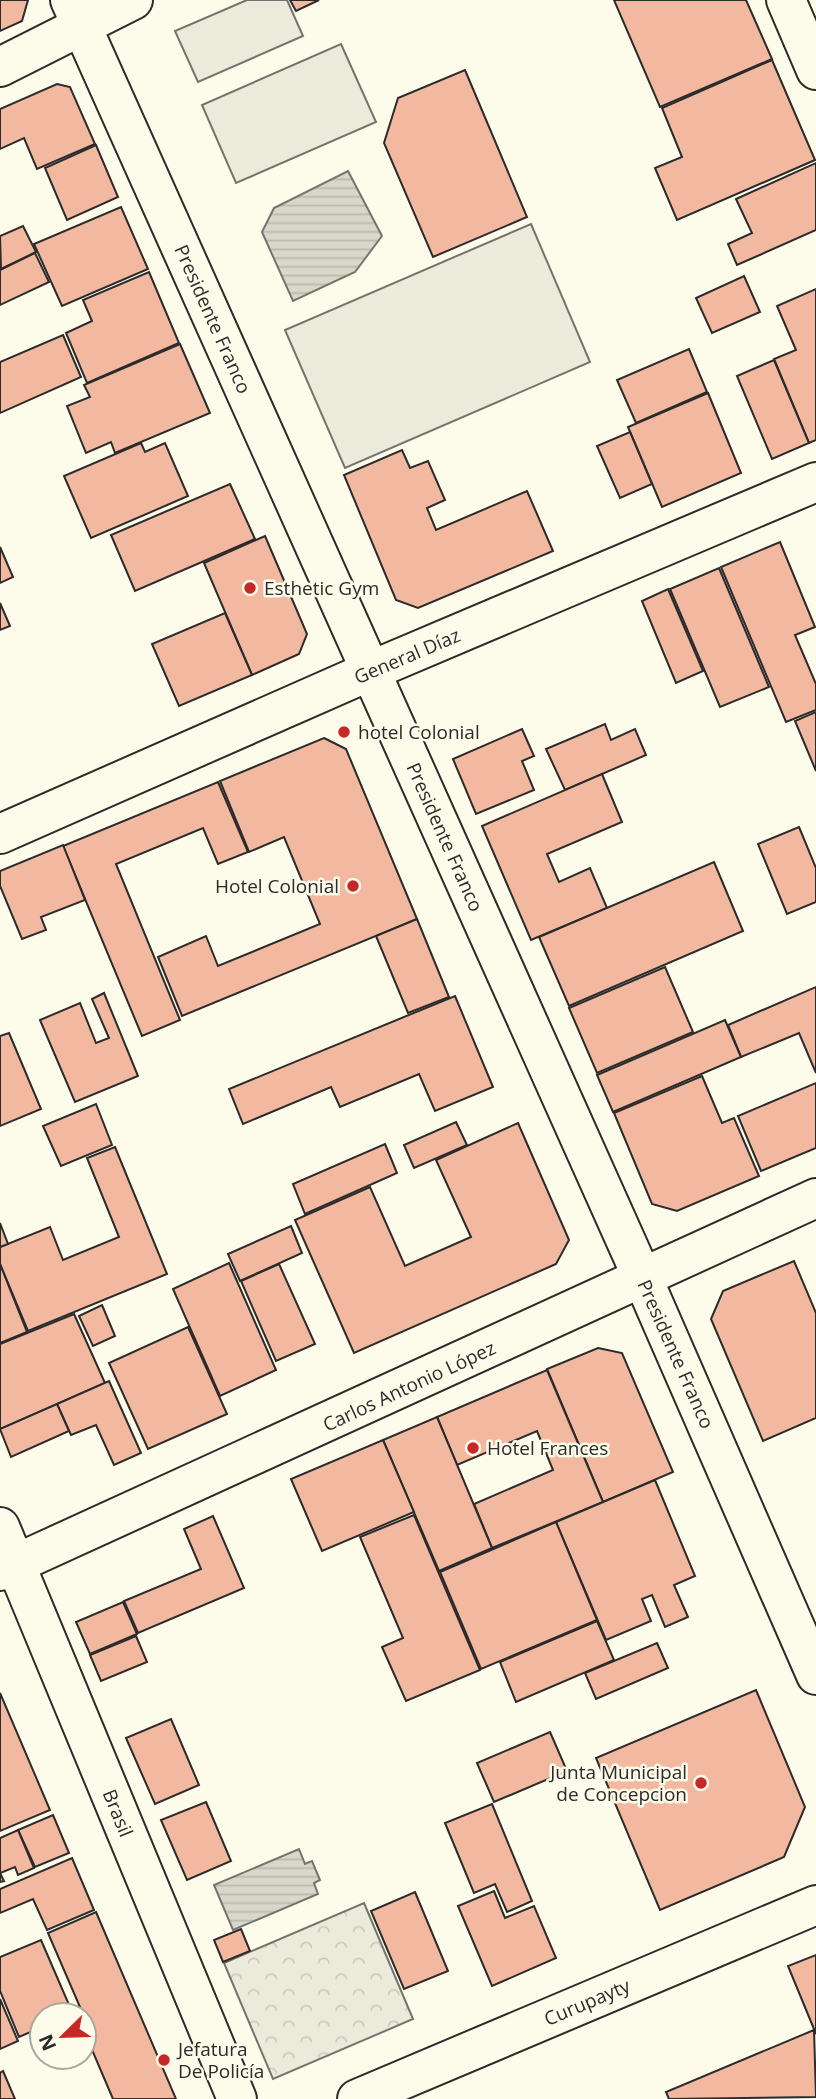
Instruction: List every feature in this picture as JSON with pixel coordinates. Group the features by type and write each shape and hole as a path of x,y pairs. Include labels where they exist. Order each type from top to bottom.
{"street":[{"path":"0,67 76,13 133,0"},
{"path":"786,0 816,70"},
{"name":"Presidente Franco","path":"76,13 643,1279 816,1675"},
{"name":"General Díaz","path":"0,834 370,671 816,482"},
{"name":"Carlos Antonio López","path":"8,1568 816,1198"},
{"name":"Brasil","path":"0,1527 8,1568 237,2099"},
{"name":"Curupayty","path":"357,2099 816,1905"}],"green space":[{"path":"247,0 287,0 303,36 198,82 175,31"},
{"path":"341,44 376,122 236,183 202,105"},
{"path":"531,224 590,362 345,468 285,330"},
{"path":"364,1903 413,2019 273,2079 224,1963"}],"shaded area":[{"path":"348,171 382,236 355,272 293,301 262,232 274,208"},
{"path":"299,1849 305,1864 312,1861 320,1880 314,1883 318,1894 233,1930 214,1885"}],"building":[{"path":"0,0 28,0 22,21 0,31"},
{"path":"290,0 319,0 296,11"},
{"path":"614,0 746,0 772,59 660,107"},
{"path":"772,60 815,160 677,220 655,168 682,157 662,108"},
{"path":"465,70 527,217 433,257 384,143 398,98"},
{"path":"57,84 70,87 95,144 37,169 24,138 0,149 0,109"},
{"path":"96,145 118,197 67,220 45,168"},
{"path":"816,163 816,230 737,265 728,244 752,233 736,199"},
{"path":"121,207 148,269 62,306 34,244"},
{"path":"23,226 36,252 1,269 0,236"},
{"path":"35,253 49,282 0,305 0,270"},
{"path":"149,272 179,343 87,383 66,333 92,321 83,300"},
{"path":"744,276 760,312 712,333 696,298"},
{"path":"816,289 816,440 809,443 774,359 796,350 777,306"},
{"path":"63,335 81,377 0,413 0,362"},
{"path":"180,344 210,413 115,453 111,442 86,453 67,406 90,397 84,385"},
{"path":"689,349 707,392 636,423 617,380"},
{"path":"774,360 809,443 772,459 737,376"},
{"path":"708,393 741,473 662,507 628,427"},
{"path":"630,432 652,484 620,498 597,446"},
{"path":"141,443 145,452 165,443 188,496 91,538 64,476"},
{"path":"402,450 410,468 428,461 445,500 427,508 436,530 527,491 553,551 418,608 396,600 344,475"},
{"path":"230,484 255,539 135,591 111,535"},
{"name":"Esthetic Gym","path":"265,536 307,634 299,654 252,675 204,563"},
{"path":"780,542 815,627 795,635 816,684 816,710 786,722 721,567"},
{"path":"0,547 13,577 0,583"},
{"path":"719,568 769,687 720,707 670,589"},
{"path":"668,589 703,671 676,683 642,601"},
{"path":"0,603 10,626 0,630"},
{"path":"225,613 252,675 179,706 152,644"},
{"path":"816,712 816,771 795,721"},
{"path":"605,724 611,740 635,729 646,755 565,790 546,749"},
{"path":"522,729 534,756 522,761 534,790 476,814 453,759"},
{"name":"Hotel Colonial","path":"324,738 346,749 417,919 182,1016 158,957 206,936 218,966 320,924 284,837 249,852 220,781"},
{"path":"602,774 622,822 547,854 559,882 590,868 607,908 531,940 482,826"},
{"name":"Hotel Colonial","path":"218,782 248,852 218,864 203,828 116,864 180,1020 142,1036 63,846"},
{"path":"799,827 816,868 816,902 787,914 758,844"},
{"path":"63,845 85,900 41,917 46,930 22,939 0,886 0,871"},
{"path":"714,862 743,931 569,1006 539,937"},
{"name":"Hotel Colonial","path":"417,919 449,997 408,1013 376,936"},
{"path":"665,967 693,1032 597,1073 569,1008"},
{"path":"816,987 816,1073 799,1033 741,1057 728,1025"},
{"path":"104,993 138,1076 75,1102 40,1020 80,1003 96,1043 109,1038 92,999"},
{"path":"455,996 493,1087 435,1111 419,1074 340,1107 331,1087 243,1124 229,1089"},
{"path":"725,1020 741,1057 613,1112 597,1075"},
{"path":"9,1033 41,1109 0,1126 0,1036"},
{"path":"702,1076 722,1123 734,1118 759,1176 677,1211 652,1204 614,1113"},
{"path":"816,1083 816,1148 761,1171 738,1116"},
{"path":"96,1104 112,1145 61,1166 43,1126"},
{"path":"456,1122 467,1145 414,1168 404,1145"},
{"path":"518,1123 569,1240 556,1264 354,1353 295,1220 370,1187 405,1266 471,1237 436,1160"},
{"path":"385,1144 397,1173 305,1214 293,1184"},
{"path":"115,1147 167,1274 28,1331 0,1264 0,1247 50,1227 63,1260 119,1237 87,1158"},
{"path":"0,1223 8,1244 0,1247"},
{"path":"291,1226 302,1253 240,1281 228,1254"},
{"path":"794,1261 816,1313 816,1418 763,1441 711,1319 723,1291"},
{"path":"229,1263 276,1370 220,1396 173,1289"},
{"path":"0,1264 27,1332 0,1343"},
{"path":"279,1264 315,1344 276,1361 241,1281"},
{"path":"102,1305 115,1336 93,1346 79,1316"},
{"path":"74,1314 105,1383 0,1429 0,1344"},
{"path":"188,1327 227,1414 148,1449 109,1363"},
{"name":"Hotel Frances","path":"598,1348 622,1353 673,1472 603,1502 547,1369"},
{"name":"Hotel Frances","path":"547,1370 603,1502 492,1548 474,1504 553,1470 537,1431 457,1465 437,1417"},
{"path":"109,1381 141,1453 114,1465 96,1425 71,1435 57,1404"},
{"path":"57,1404 69,1431 11,1457 0,1429"},
{"name":"Hotel Frances","path":"437,1417 492,1548 439,1571 383,1440"},
{"path":"383,1440 414,1512 322,1551 291,1479"},
{"path":"655,1480 695,1576 674,1585 688,1617 665,1627 652,1595 642,1599 651,1621 606,1640 556,1522"},
{"path":"414,1515 480,1670 406,1701 382,1647 403,1638 360,1537"},
{"path":"213,1516 244,1588 138,1633 124,1601 201,1569 184,1529"},
{"path":"556,1522 597,1620 481,1669 440,1572"},
{"path":"123,1602 137,1634 90,1654 76,1622"},
{"path":"597,1621 614,1660 516,1702 500,1662"},
{"path":"136,1636 147,1662 101,1681 90,1655"},
{"path":"657,1643 668,1668 596,1699 585,1673"},
{"name":"Junta Municipal de Concepcion","path":"756,1690 805,1807 784,1857 660,1910 596,1758"},
{"path":"0,1693 50,1810 0,1831"},
{"path":"171,1719 199,1785 155,1804 126,1738"},
{"path":"550,1732 567,1771 494,1802 477,1763"},
{"path":"206,1802 231,1861 187,1880 161,1820"},
{"path":"492,1804 532,1901 507,1912 495,1884 474,1893 445,1823"},
{"path":"53,1815 69,1853 35,1867 18,1830"},
{"path":"18,1830 34,1868 18,1875 15,1867 0,1873 0,1838"},
{"path":"72,1858 94,1910 47,1930 33,1899 0,1913 0,1889"},
{"path":"494,1891 505,1918 534,1906 556,1958 492,1986 458,1906"},
{"path":"415,1892 448,1971 404,1989 371,1911"},
{"path":"96,1912 176,2099 113,2099 98,2064 98,2001 77,2001 48,1933"},
{"path":"241,1929 250,1951 223,1962 214,1940"},
{"path":"41,1940 67,2001 28,2001 28,2033 19,2037 0,1991 0,1957"},
{"path":"816,1955 816,2034 788,1966"},
{"path":"0,1999 18,2041 0,2049"},
{"path":"814,2030 816,2097 669,2099 666,2092"},
{"path":"3,2071 15,2099 0,2099 0,2073"}],"place":[{"name":"Esthetic Gym","path":"250,588"},
{"name":"hotel Colonial","path":"344,732"},
{"name":"Hotel Colonial","path":"353,886"},
{"name":"Hotel Frances","path":"473,1448"},
{"name":"Junta Municipal de Concepcion","path":"701,1783"},
{"name":"Jefatura De Policía","path":"164,2060"}]}
